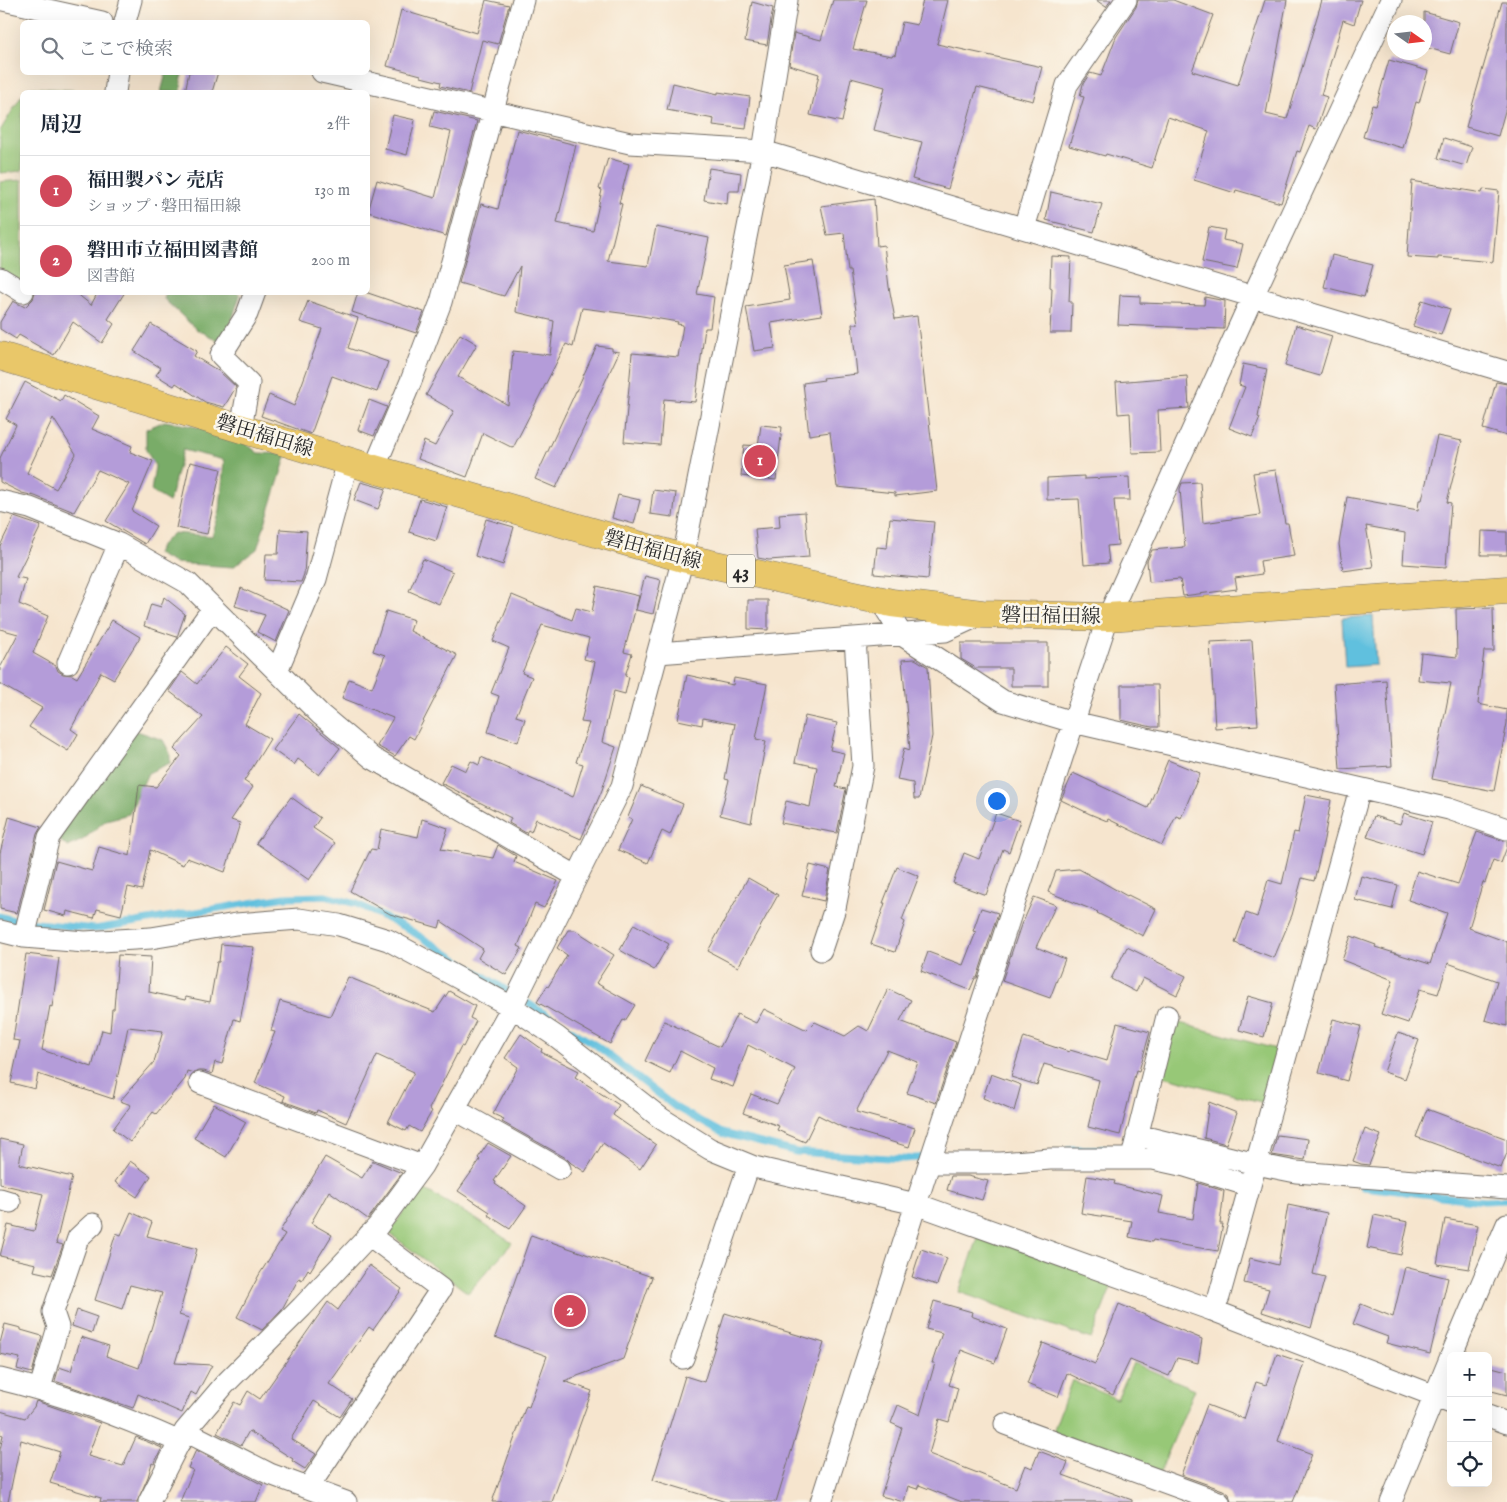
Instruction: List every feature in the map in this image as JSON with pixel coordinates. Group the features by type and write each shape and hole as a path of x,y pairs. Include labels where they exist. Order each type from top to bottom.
{"main road":[{"name":"磐田福田線","path":"0,356 374,469 683,558 880,600 982,614 1108,616 1507,590"}],"street":[{"path":"3,0 93,20"},
{"path":"126,20 131,0"},
{"path":"374,469 411,381 441,302 523,0"},
{"path":"149,1502 182,1436 225,1384 302,1307 378,1226 422,1166 512,1007 622,786 683,558 763,151 787,0"},
{"path":"1024,228 1067,85 1126,0"},
{"path":"821,1502 929,1163 1108,616 1252,296 1391,0"},
{"path":"115,90 118,75"},
{"path":"335,75 630,143 763,151 1507,372"},
{"path":"0,278 20,290"},
{"path":"241,428 249,383 221,355 247,314 254,295"},
{"path":"277,671 316,579 348,461"},
{"path":"0,501 30,508 118,544 188,583 321,715 372,758 576,876"},
{"path":"68,663 118,544"},
{"path":"880,600 902,635 1003,701 1073,722 1449,810 1507,829"},
{"path":"24,937 49,837 213,608"},
{"path":"658,653 945,631 982,614"},
{"path":"821,950 835,908 863,766 855,638"},
{"path":"1212,1310 1219,1297 1360,789"},
{"path":"0,931 24,937 85,942 141,938 236,924 299,919 339,925 388,940 512,1007 558,1037 662,1119 710,1149 749,1165 916,1204 1212,1310 1442,1399"},
{"path":"1132,1159 1167,1016"},
{"path":"200,1084 422,1166"},
{"path":"454,1109 560,1169"},
{"path":"1137,1135 1296,1172 1507,1188"},
{"path":"929,1163 1001,1163 1050,1159 1153,1159 1185,1166 1250,1186"},
{"path":"683,1358 749,1165"},
{"path":"40,1388 58,1326 53,1312 78,1238 93,1224"},
{"path":"1453,1352 1502,1247 1507,1224"},
{"path":"309,1493 441,1289 369,1236"},
{"path":"1391,1502 1442,1399 1447,1375"},
{"path":"0,1379 40,1388 182,1436 309,1493 346,1502"},
{"path":"1492,1417 1507,1423"},
{"path":"1005,1424 1219,1502"}],"green space":[{"path":"165,75 182,75 181,90 162,90"},
{"path":"28,87 70,90 26,90"},
{"path":"20,98 20,171 0,173 0,131"},
{"path":"20,180 20,281 0,269 0,182"},
{"path":"165,295 240,295 232,320 221,342 196,329 164,299"},
{"path":"165,421 207,429 244,442 258,453 287,454 257,549 233,567 174,563 157,554 160,546 173,533 212,536 220,511 224,460 183,450 169,502 151,491 155,466 146,450 146,429"},
{"path":"134,730 163,740 170,753 170,763 148,773 129,814 106,820 84,839 68,847 55,837"},
{"path":"1176,1022 1287,1052 1272,1105 1160,1075"},
{"path":"420,1187 476,1219 512,1243 468,1293 389,1233"},
{"path":"982,1227 1116,1275 1091,1339 959,1292"},
{"path":"1133,1363 1195,1389 1157,1479 1050,1440 1072,1380 1117,1399"}],"water":[{"path":"1373,616 1376,665 1345,667 1342,618"}],"building":[{"path":"486,0 509,5 498,44 482,40 469,93 440,86 441,82 387,66 401,10 477,33"},
{"path":"833,0 867,0 853,49 892,56 893,54 895,55 902,22 917,25 923,0 948,0 937,44 1042,67 1033,101 977,87 948,189 912,179 922,142 874,130 885,87 851,78 842,122 810,115 819,74 789,65 794,33 821,40"},
{"path":"1096,0 1111,0 1106,7"},
{"path":"1138,0 1173,0 1213,15 1192,71 1238,85 1265,0 1287,0 1266,114 1287,119 1322,0 1361,0 1354,24 1343,20 1321,95 1327,97 1316,129 1309,126 1300,152 1297,151 1281,203 1236,190 1235,193 1194,180 1209,131 1168,117 1152,168 1106,154 1105,156 1069,146 1084,97 1080,96 1083,84 1090,73 1101,76 1116,37 1136,7"},
{"path":"752,2 773,8 767,45 745,41"},
{"path":"1502,2 1507,2 1507,104 1498,136 1466,127"},
{"path":"1424,12 1459,22 1450,54 1432,49 1432,15 1424,15"},
{"path":"1389,60 1428,71 1419,103 1416,102 1403,148 1363,137 1372,105 1376,106"},
{"path":"188,75 217,75 213,90 185,90"},
{"path":"673,83 718,94 718,92 750,97 746,129 713,125 714,119 667,110"},
{"path":"434,111 477,121 446,236 370,213 370,205 377,180 435,198 451,132 430,127"},
{"path":"393,115 415,120 407,155 385,149"},
{"path":"517,130 576,145 557,223 593,231 602,190 599,189 608,158 629,164 619,203 622,204 608,261 648,266 656,227 709,238 697,294 714,297 710,328 705,328 695,402 664,399 660,445 624,442 632,353 678,357 683,325 677,324 678,322 582,308 573,347 566,344 513,448 483,433 467,477 418,459 424,441 435,446 454,411 426,395 460,334 477,344 458,377 508,405 513,351 550,355 554,321 516,312 520,266 504,296 459,283 481,204 498,209"},
{"path":"1444,138 1472,147 1466,166 1438,158"},
{"path":"709,168 741,173 739,191 728,191 727,204 704,200"},
{"path":"1412,181 1482,193 1483,189 1499,191 1493,262 1438,257 1438,259 1407,257"},
{"path":"1051,192 1102,204 1094,232 1046,220"},
{"path":"874,199 877,246 884,245 895,319 917,316 937,491 895,496 895,493 837,487 830,432 809,435 803,383 824,380 823,378 857,374 852,324 858,324 850,271 848,271 844,233 827,235 821,206"},
{"path":"1209,227 1225,230 1223,240 1243,244 1237,269 1202,262"},
{"path":"1332,255 1373,265 1364,297 1324,287"},
{"path":"1051,256 1071,257 1069,302 1072,302 1071,333 1050,333"},
{"path":"813,261 822,315 771,323 775,348 754,351 746,307 790,300 784,265"},
{"path":"370,294 424,312 416,333 352,312 357,295"},
{"path":"34,295 79,295 91,305 96,295 123,295 108,319 114,324 102,343 73,322 54,355 19,335 16,339 0,329 0,322 13,301 25,307 33,299"},
{"path":"1120,295 1140,296 1140,303 1204,305 1205,297 1225,301 1224,329 1118,325"},
{"path":"1422,300 1450,309 1441,335 1413,326"},
{"path":"308,301 358,318 348,348 388,362 377,392 332,376 311,434 261,416 269,395 294,406 322,329 300,322"},
{"path":"151,324 197,351 194,356 220,372 236,387 224,407 205,402 176,383 174,386 156,375 161,368 134,351"},
{"path":"1296,325 1332,336 1320,376 1285,366"},
{"path":"597,346 612,348 612,351 619,352 556,488 535,479"},
{"path":"1243,364 1267,369 1258,417 1260,418 1252,437 1229,428 1245,387 1239,385"},
{"path":"1187,376 1189,408 1158,410 1160,452 1132,453 1130,413 1118,414 1116,382"},
{"path":"25,382 61,401 64,395 99,416 92,429 132,446 130,452 153,461 132,511 156,526 145,544 106,521 129,484 98,470 74,512 35,496 22,493 0,482 0,458 16,425 6,419","holes":["53,418 76,454 56,489 27,473"]},
{"path":"1496,382 1507,384 1507,436 1483,429"},
{"path":"369,400 387,407 374,436 358,430"},
{"path":"761,425 782,427 776,480 741,476 744,445 758,446"},
{"path":"1437,436 1462,441 1447,502 1451,503 1446,567 1403,564 1405,533 1366,526 1373,567 1343,571 1339,544 1347,497 1418,510 1419,500 1422,500"},
{"path":"190,462 221,469 207,534 176,528"},
{"path":"1276,470 1285,523 1288,523 1294,556 1260,561 1262,574 1235,578 1237,589 1183,596 1180,579 1149,582 1147,561 1152,550 1185,547 1180,489 1182,483 1200,482 1203,523 1260,515 1253,473"},
{"path":"1084,476 1084,479 1129,477 1130,500 1114,500 1118,545 1107,546 1109,563 1084,565 1079,499 1047,500 1047,478"},
{"path":"361,482 386,489 378,509 354,500"},
{"path":"653,490 676,493 673,517 650,514"},
{"path":"618,495 640,500 634,524 612,518"},
{"path":"420,499 447,507 436,541 409,532"},
{"path":"805,512 809,557 769,560 758,558 755,529 780,527 779,514"},
{"path":"14,517 41,526 16,577 26,579 19,604 48,616 33,653 56,666 58,671 63,674 72,675 77,678 112,620 140,637 114,679 101,672 71,729 78,734 68,751 29,727 42,708 0,684 0,668 18,634 0,629 0,546"},
{"path":"890,518 934,522 928,579 874,574 877,547 887,548"},
{"path":"486,519 514,527 503,565 475,556"},
{"path":"280,529 307,531 304,574 301,582 264,580 266,554 278,554"},
{"path":"1482,531 1507,532 1507,555 1481,555"},
{"path":"423,559 453,572 439,604 409,591"},
{"path":"645,576 661,580 653,614 636,610"},
{"path":"597,586 639,596 624,652 632,654 625,676 629,677 625,694 614,691 602,742 616,747 602,790 581,839 536,819 531,832 528,830 526,833 509,823 511,818 441,783 451,764 466,771 471,761 479,765 481,757 573,797 583,764 576,762 589,723 581,722 595,662 584,659 589,638 542,625 522,673 532,677 516,716 525,719 518,742 488,732 499,696 491,693 509,648 493,641 512,595 572,620 576,608 592,612"},
{"path":"241,588 289,610 276,642 257,632 265,615 235,606"},
{"path":"164,597 185,614 177,637 144,626 151,604 161,607"},
{"path":"748,600 768,600 768,630 748,629"},
{"path":"1493,608 1494,651 1484,651 1478,704 1507,710 1507,723 1494,791 1432,779 1451,683 1418,680 1421,653 1457,657 1456,609"},
{"path":"386,611 414,620 410,631 457,655 414,739 409,736 395,756 377,746 393,718 342,698 349,679 372,688 385,655 373,651"},
{"path":"1252,640 1258,725 1215,728 1210,642"},
{"path":"961,643 1048,643 1048,686 1011,686 1011,668 976,668 961,659"},
{"path":"226,647 248,664 239,676 261,693 245,724 270,739 244,781 253,787 231,820 240,823 225,872 187,858 183,865 150,850 142,890 128,887 121,915 97,909 94,918 67,911 66,916 44,910 56,861 92,871 99,847 130,856 139,785 156,787 181,756 174,749 203,717 169,691 182,672 197,684"},
{"path":"915,659 928,667 932,736 919,799 914,799 913,783 897,780 904,748 910,750 902,660"},
{"path":"687,675 733,685 734,678 767,684 756,739 766,741 751,823 720,815 729,780 725,779 735,724 703,718 702,725 678,720"},
{"path":"1386,680 1392,766 1340,769 1334,684"},
{"path":"1121,685 1158,685 1159,727 1121,720"},
{"path":"299,714 340,748 319,775 298,759 294,765 273,750"},
{"path":"805,716 837,723 830,750 844,753 836,787 846,789 837,833 781,823 786,801 810,807 817,767 795,762"},
{"path":"1168,760 1200,773 1181,818 1176,816 1162,845 1108,819 1107,821 1061,800 1073,773 1148,808"},
{"path":"641,786 683,804 670,835 662,831 648,863 618,850 632,819 628,817"},
{"path":"1306,795 1331,800 1324,839 1314,881 1302,878 1292,915 1274,958 1235,943 1246,913 1257,917 1268,880 1282,884 1294,832 1298,833"},
{"path":"291,797 320,818 313,828 335,843 309,880 256,843"},
{"path":"996,813 1020,821 1009,852 1003,849 986,895 953,883 964,853 979,859"},
{"path":"1404,813 1432,822 1422,854 1367,837 1374,816 1400,824"},
{"path":"9,817 41,827 37,834 17,913 0,909 0,853"},
{"path":"422,819 448,828 441,849 493,858 498,845 516,856 514,862 558,881 544,908 535,904 518,946 522,948 506,975 478,958 483,949 441,921 439,928 390,914 350,891 371,849 377,850 381,829 418,837"},
{"path":"1477,832 1507,842 1501,863 1493,860 1485,883 1483,882 1469,928 1507,942 1507,1026 1485,1020 1497,981 1448,963 1438,994 1420,989 1408,1023 1381,1014 1393,980 1342,960 1351,936 1376,945 1375,947 1430,964 1447,913 1408,900 1417,871 1458,884"},
{"path":"810,865 830,870 824,901 802,896"},
{"path":"897,867 919,876 902,920 905,922 895,952 871,944 885,903 883,903"},
{"path":"1079,869 1127,896 1156,909 1143,936 1098,912 1048,892 1056,871"},
{"path":"1361,876 1398,885 1392,909 1355,900"},
{"path":"748,878 778,895 738,967 708,951"},
{"path":"1034,897 1056,905 1036,947 1065,959 1050,998 1002,981 1022,922"},
{"path":"981,908 998,913 977,978 975,978 970,990 921,971 928,952 963,965 976,932 973,931"},
{"path":"634,924 669,944 654,970 620,950"},
{"path":"568,930 575,930 614,955 596,983 635,1005 625,1021 623,1020 610,1044 537,1002 567,955 557,948"},
{"path":"221,944 254,947 240,1021 234,1019 222,1064 215,1062 212,1074 204,1071 194,1073 187,1071 185,1079 156,1114 153,1112 130,1142 113,1129 131,1105 120,1101 154,1062 163,1031 128,1027 113,1099 38,1074 35,1089 11,1083 20,1041 13,1040 26,954 59,958 52,1007 50,1006 42,1050 92,1067 102,1030 110,1032 112,1009 114,1009 118,955 151,957 149,992 185,1000 186,997 210,1002"},
{"path":"1127,947 1186,976 1177,995 1143,978 1136,992 1111,979"},
{"path":"348,977 435,1012 449,991 475,1006 470,1018 476,1021 429,1109 432,1111 420,1132 409,1126 406,1131 388,1122 414,1072 377,1055 346,1123 317,1110 316,1113 283,1101 285,1096 255,1083 275,1032 271,1031 280,1001 330,1016"},
{"path":"888,989 911,1000 900,1021 956,1042 936,1103 907,1093 918,1062 887,1050 856,1112 915,1128 909,1147 842,1127 818,1115 805,1142 777,1130 779,1126 743,1113 751,1094 777,1104 795,1069 748,1045 733,1087 709,1079 713,1068 680,1051 670,1073 645,1061 664,1021 720,1047 737,1014 756,1023 764,1009 807,1030 815,1022 845,1036 859,1026 868,1031"},
{"path":"1248,996 1273,1003 1264,1037 1239,1030"},
{"path":"1333,1019 1361,1026 1347,1081 1319,1073"},
{"path":"1117,1023 1150,1032 1139,1071 1136,1070 1120,1135 1088,1127 1099,1080 1044,1064 1037,1085 1011,1077 1024,1037 1069,1052 1070,1050 1107,1061"},
{"path":"1398,1033 1419,1040 1405,1079 1384,1072"},
{"path":"521,1034 542,1049 541,1052 579,1071 575,1077 619,1105 613,1115 656,1145 640,1169 603,1143 585,1172 566,1158 502,1122 504,1119 493,1114 518,1067 505,1058"},
{"path":"991,1074 1021,1085 1014,1111 983,1098"},
{"path":"1209,1102 1237,1113 1226,1144 1204,1138"},
{"path":"214,1104 246,1122 226,1157 194,1138"},
{"path":"1427,1109 1507,1139 1507,1153 1501,1168 1416,1137"},
{"path":"1365,1129 1381,1135 1369,1165 1353,1161"},
{"path":"1277,1135 1308,1139 1305,1160 1272,1155"},
{"path":"0,1139 23,1144 19,1164 72,1177 56,1243 63,1245 52,1275 34,1271 36,1264 0,1256 8,1225 34,1231 43,1194 0,1184"},
{"path":"488,1143 511,1156 494,1181 496,1182 495,1184 526,1206 510,1229 488,1215 490,1212 458,1191 480,1160 478,1158"},
{"path":"325,1157 362,1178 373,1161 402,1173 368,1219 329,1191 311,1223 332,1235 310,1271 308,1269 302,1280 299,1278 282,1309 262,1330 237,1317 259,1275 285,1234 280,1231"},
{"path":"130,1161 151,1176 137,1197 115,1182"},
{"path":"951,1176 968,1176 988,1181 982,1200 947,1190"},
{"path":"1087,1176 1115,1181 1114,1184 1163,1196 1159,1213 1193,1219 1198,1183 1224,1191 1220,1224 1223,1224 1218,1251 1129,1237 1132,1221 1081,1213"},
{"path":"1288,1205 1327,1213 1313,1274 1325,1277 1311,1328 1262,1312 1269,1289 1244,1283 1250,1258 1278,1265"},
{"path":"131,1212 152,1222 147,1236 197,1249 179,1315 189,1318 175,1363 212,1365 196,1395 191,1392 182,1413 138,1394 133,1408 55,1381 59,1367 71,1371 81,1337 109,1346 106,1356 139,1368 162,1293 130,1285 122,1309 95,1300 116,1233 121,1235"},
{"path":"1374,1215 1408,1222 1401,1255 1367,1248"},
{"path":"1445,1219 1478,1225 1469,1269 1437,1264"},
{"path":"531,1235 652,1277 623,1359 564,1381 592,1391 552,1502 492,1502 526,1406 529,1407 547,1356 495,1337"},
{"path":"921,1249 947,1258 937,1285 912,1277"},
{"path":"369,1265 402,1289 373,1330 369,1327 329,1384 352,1399 340,1417 314,1401 292,1437 291,1439 316,1454 305,1469 292,1461 293,1459 249,1431 241,1445 217,1433 234,1402 240,1405 248,1391 260,1399 328,1302 338,1310"},
{"path":"1405,1267 1448,1278 1430,1354 1386,1343 1388,1337 1353,1324 1361,1304 1393,1317"},
{"path":"934,1301 972,1312 971,1316 1007,1329 995,1363 961,1350 949,1385 958,1388 949,1422 939,1419 929,1454 1016,1488 1025,1465 1032,1468 1039,1451 1068,1462 1063,1475 1132,1500 1132,1502 962,1502 919,1485 917,1489 908,1486 904,1502 881,1496 902,1428 891,1423 898,1405 920,1415 935,1363 932,1363 942,1333 926,1329"},
{"path":"1119,1304 1202,1339 1198,1363 1177,1358 1169,1376 1130,1360 1113,1395 1067,1373 1058,1397 1027,1384 1043,1343 1095,1364"},
{"path":"77,1310 97,1317 92,1333 72,1326"},
{"path":"725,1313 824,1343 776,1502 726,1502 653,1480 685,1376 704,1382"},
{"path":"5,1324 42,1336 32,1373 17,1369 20,1358 0,1354 0,1343"},
{"path":"1277,1354 1304,1363 1278,1441 1312,1454 1293,1502 1231,1502 1229,1494 1223,1490 1181,1475 1207,1405 1244,1419 1256,1382 1266,1385"},
{"path":"1492,1367 1507,1371 1507,1395 1492,1391"},
{"path":"36,1401 100,1423 88,1456 123,1466 136,1437 162,1448 154,1464 152,1463 137,1502 100,1502 101,1498 50,1483 60,1452 21,1440 8,1502 0,1502 0,1450 3,1435 0,1434 0,1411 25,1418 34,1407"},
{"path":"196,1450 263,1485 256,1502 180,1502 193,1470 188,1468"}],"waterway":[{"path":"0,916 18,921 95,929 285,897 325,896 357,904 408,929 597,1046 675,1107 722,1133 796,1152 903,1159 929,1157"},
{"path":"1069,1149 1121,1149"},
{"path":"1363,1187 1484,1201 1507,1200"}],"place":[{"name":"福田製パン 売店","path":"760,461"},
{"name":"磐田市立福田図書館","path":"570,1311"}]}
